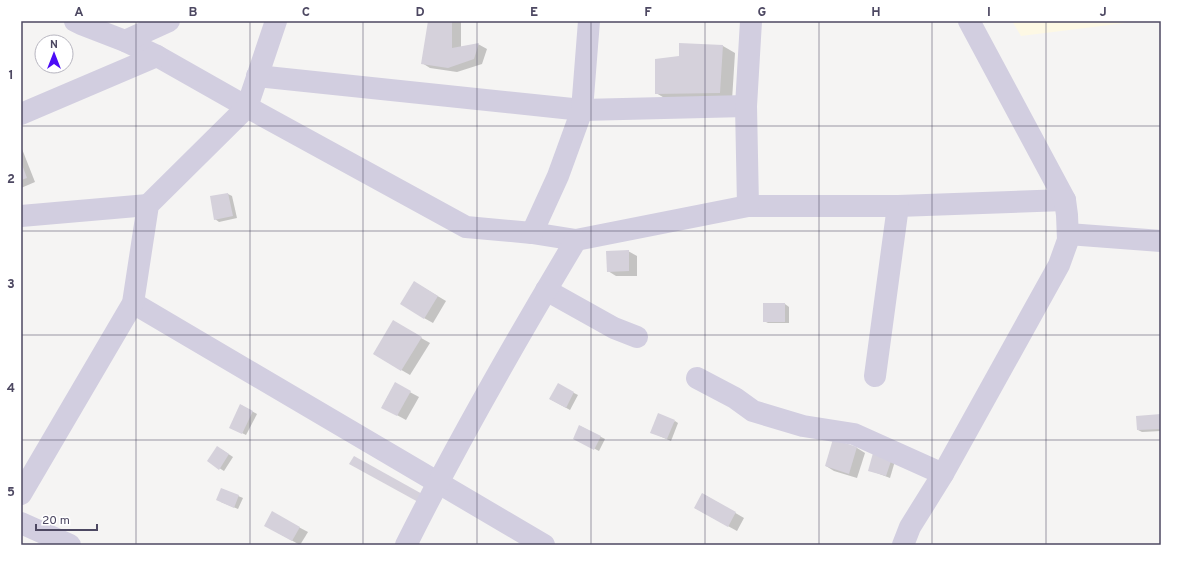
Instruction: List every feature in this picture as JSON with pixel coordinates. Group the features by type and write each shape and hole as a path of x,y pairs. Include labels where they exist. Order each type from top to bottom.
{"street":[{"path":"75,21 125,41 156,56 466,227 532,232 576,240 748,206 898,206 1065,200"},
{"path":"125,41 169,21"},
{"path":"21,494 133,303 148,205 247,107 276,21"},
{"path":"532,232 558,176 582,110 589,21"},
{"path":"748,206 746,106 751,21"},
{"path":"903,545 910,527 943,474 1060,265 1068,240 1065,200 969,21"},
{"path":"21,114 156,56"},
{"path":"257,76 582,110 746,106"},
{"path":"21,216 148,205"},
{"path":"875,376 898,206"},
{"path":"1068,234 1161,241"},
{"path":"406,545 438,482 546,290 576,240"},
{"path":"546,290 614,328 637,337"},
{"path":"133,303 544,545"},
{"path":"697,378 735,398 753,411 803,426 854,434 943,474"},
{"path":"21,523 70,545"}],"shaded area":[{"path":"1012,21 1141,21 1021,36"}],"building":[{"path":"428,21 452,21 452,48 479,43 474,59 448,68 421,64"},
{"path":"679,43 723,45 720,93 655,94 655,59 679,56"},
{"path":"21,162 27,178 21,180"},
{"path":"228,193 233,216 214,220 210,196"},
{"path":"629,250 629,271 607,272 606,251"},
{"path":"414,281 438,296 424,319 400,304"},
{"path":"763,303 785,303 785,322 763,322"},
{"path":"393,320 422,337 401,371 373,354"},
{"path":"395,382 411,391 397,416 381,408"},
{"path":"558,383 574,392 566,408 549,399"},
{"path":"240,404 253,411 242,434 229,428"},
{"path":"658,413 675,420 667,439 650,433"},
{"path":"1161,414 1161,429 1137,430 1136,416"},
{"path":"579,425 601,436 594,450 573,439"},
{"path":"833,439 857,447 849,474 825,466"},
{"path":"217,446 229,454 219,470 207,461"},
{"path":"873,453 892,458 886,476 868,471"},
{"path":"354,456 424,495 420,503 349,464"},
{"path":"221,488 239,495 234,508 216,500"},
{"path":"702,493 736,512 728,527 694,508"},
{"path":"272,511 300,527 292,541 264,526"}]}
